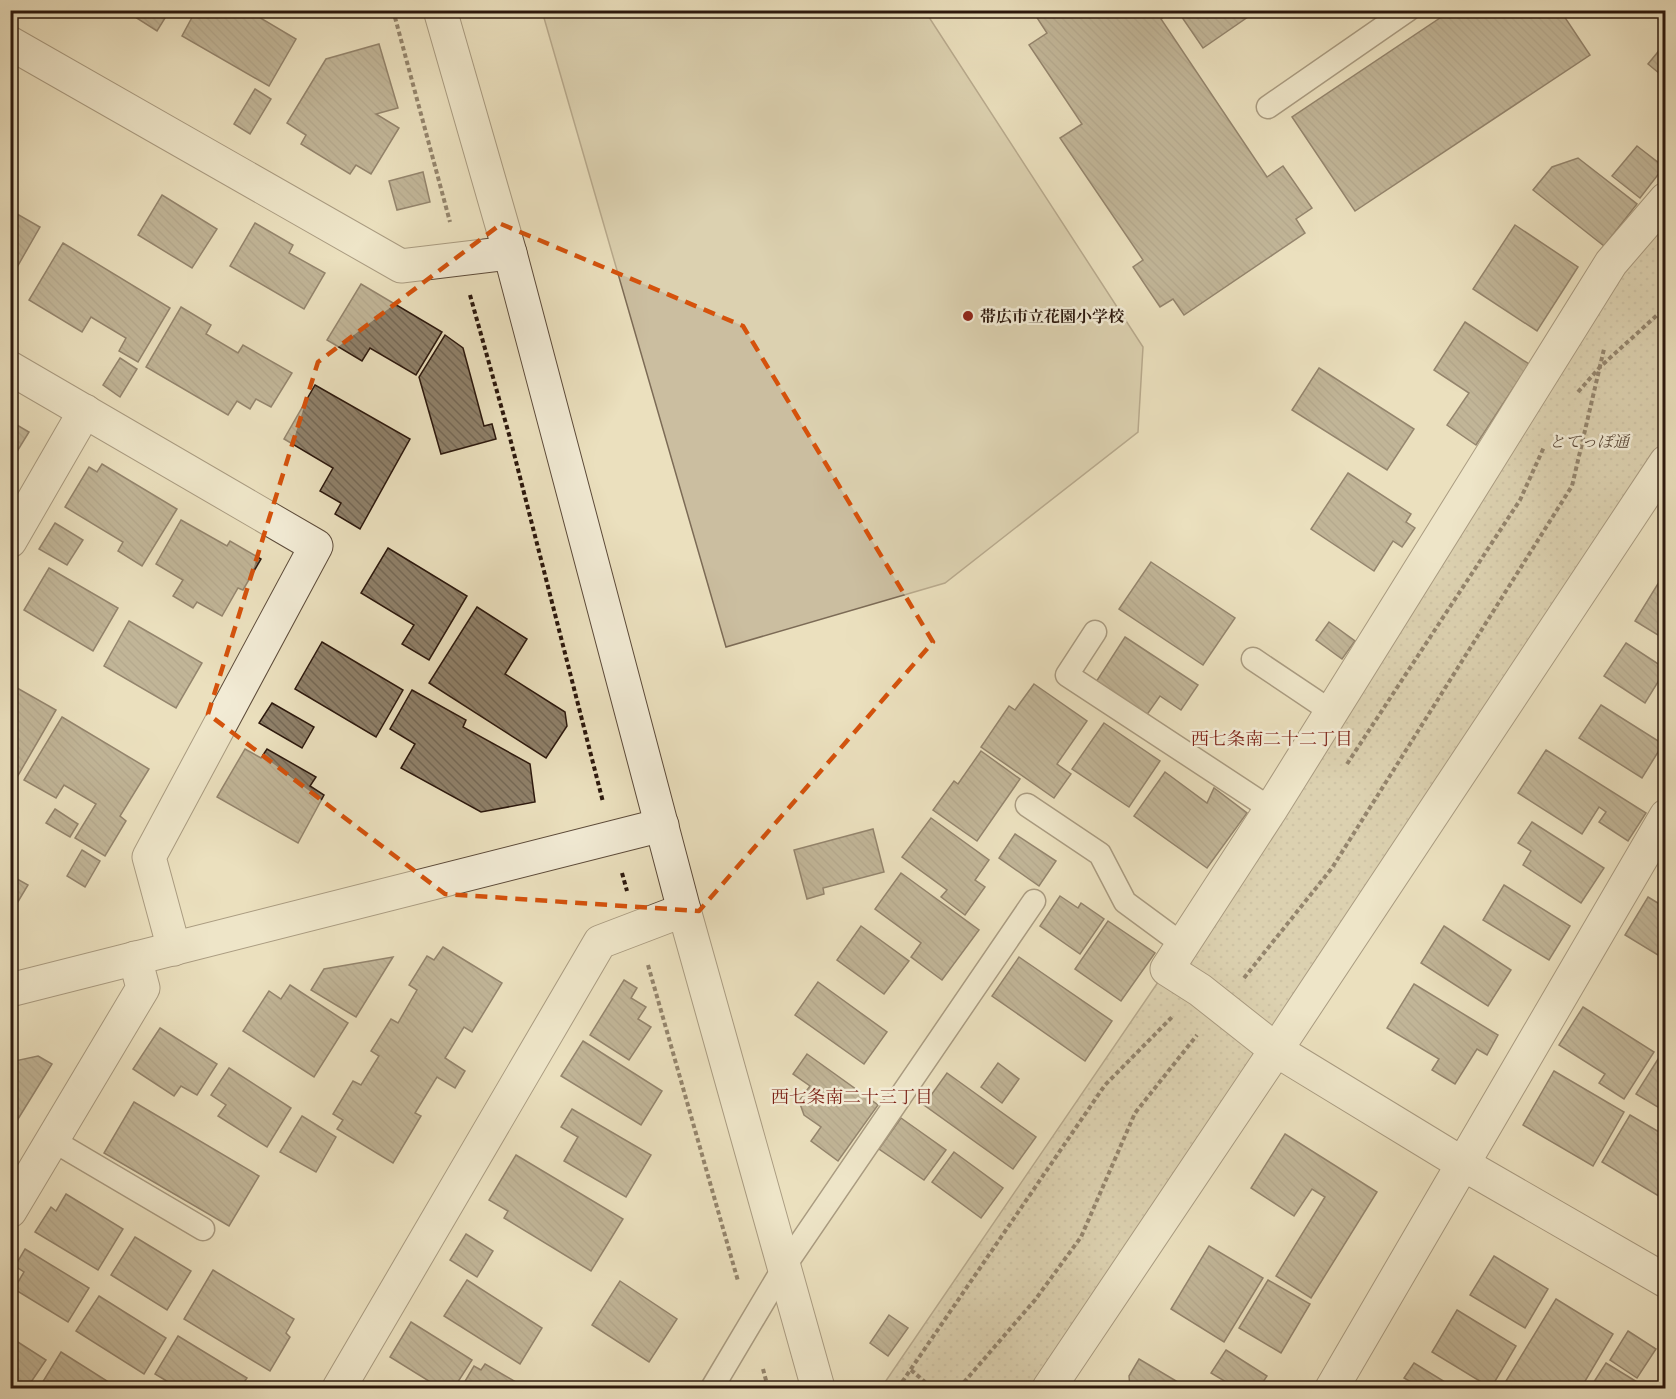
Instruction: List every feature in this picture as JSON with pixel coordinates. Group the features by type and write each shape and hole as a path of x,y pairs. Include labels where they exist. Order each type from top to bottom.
{"street":[{"path":"440,10 510,253 684,909 818,1389"},
{"path":"10,43 401,266 510,253"},
{"path":"1665,199 1611,263 1271,809 1167,969 1221,1006 1276,1050 1463,1164 1665,1281"},
{"path":"10,368 316,546 149,857 174,949"},
{"path":"10,541 85,411"},
{"path":"1049,1389 1665,462"},
{"path":"1332,1389 1665,816"},
{"path":"10,990 662,825"},
{"path":"339,1389 600,942 684,909"},
{"path":"10,1211 143,988 135,958"}],"lane":[{"path":"1268,107 1408,10"},
{"path":"1095,632 1067,675 1271,809"},
{"path":"1253,660 1332,711"},
{"path":"1027,805 1100,854 1125,902 1182,944"},
{"path":"711,1389 784,1267 1034,902"},
{"path":"52,1140 203,1229"}],"path":[{"path":"393,10 459,259 510,438 612,838 768,1389"},
{"path":"959,1389 1035,1300 1081,1238 1135,1113 1332,868 1572,486 1605,346"},
{"path":"911,1370 932,1389"}],"highlighted area":[{"path":"501,224 743,326 933,642 699,911 445,894 208,714 318,362"}],"green space":[{"path":"542,11 925,11 1143,347 1138,432 945,583 726,647"},
{"name":"とてっぽ通","path":"1665,199 1665,462 1049,1388 881,1388 1167,969"}],"building":[{"path":"124,10 170,10 157,31"},
{"path":"196,10 247,10 296,39 269,86 182,36"},
{"path":"1032,10 1174,10 1161,19 1267,177 1283,166 1312,208 1296,219 1305,233 1184,315 1173,299 1160,307 1133,267 1143,260 1060,138 1082,124 1029,45 1047,33"},
{"path":"1177,10 1258,10 1203,48"},
{"path":"1452,10 1560,10 1590,55 1355,211 1292,117"},
{"path":"1666,42 1666,79 1648,64"},
{"path":"379,44 398,108 376,114 399,128 371,174 356,165 350,174 301,144 306,135 287,123 326,59"},
{"path":"255,89 271,99 250,134 234,124"},
{"path":"1637,146 1664,167 1640,198 1612,176"},
{"path":"1578,158 1637,204 1604,246 1533,190 1552,167"},
{"path":"423,172 430,202 397,210 389,181"},
{"path":"162,195 217,229 192,268 138,235"},
{"path":"10,210 40,227 12,276 10,275"},
{"path":"255,223 293,245 289,253 325,273 304,309 230,266"},
{"path":"1515,225 1578,267 1537,331 1473,289"},
{"path":"63,243 170,308 138,362 119,351 126,338 91,317 82,332 29,300"},
{"path":"361,284 442,332 416,375 370,348 362,361 327,340"},
{"path":"181,307 211,325 206,334 238,353 243,345 292,373 271,407 256,399 250,409 237,401 228,415 146,367"},
{"path":"1465,322 1529,364 1476,445 1447,425 1469,393 1434,370"},
{"path":"445,335 463,348 484,426 492,424 496,439 441,454 419,377"},
{"path":"120,358 137,369 120,397 103,385"},
{"path":"1319,368 1414,429 1387,470 1292,410"},
{"path":"315,385 410,439 360,529 335,514 341,503 320,491 333,468 284,439"},
{"path":"10,421 29,432 10,463"},
{"path":"102,464 177,509 142,566 118,551 123,542 65,507 89,467 97,472"},
{"path":"1348,473 1411,514 1406,522 1415,528 1402,547 1393,541 1374,571 1311,529"},
{"path":"181,520 227,546 230,541 261,559 243,590 238,588 222,616 197,602 193,608 173,596 183,580 156,564"},
{"path":"55,523 83,540 67,565 39,549"},
{"path":"388,548 467,596 429,660 402,644 414,625 361,593"},
{"path":"1151,562 1235,618 1203,665 1119,609"},
{"path":"49,568 118,608 93,651 24,610"},
{"path":"1659,582 1666,587 1666,640 1635,621"},
{"path":"477,607 527,639 505,674 565,712 567,726 546,758 429,683"},
{"path":"129,621 202,663 176,708 104,666"},
{"path":"1329,622 1355,641 1342,659 1316,640"},
{"path":"1125,637 1198,685 1181,710 1160,696 1146,716 1096,682"},
{"path":"322,642 403,690 376,737 295,689"},
{"path":"1626,643 1666,669 1645,703 1604,676"},
{"path":"10,684 56,710 16,779 10,775"},
{"path":"1034,684 1087,721 1057,764 1071,774 1054,798 981,747 1009,706 1015,710"},
{"path":"412,690 466,720 463,727 530,764 535,802 481,812 401,768 415,744 390,729"},
{"path":"272,703 314,727 302,748 259,723"},
{"path":"1601,705 1663,744 1642,778 1579,738"},
{"path":"62,717 149,769 120,816 126,821 105,856 75,838 96,804 64,785 56,798 24,780"},
{"path":"1104,723 1160,761 1129,807 1072,769"},
{"path":"245,749 261,758 267,749 316,777 310,786 324,795 298,843 217,797"},
{"path":"1546,750 1646,813 1628,841 1599,822 1606,812 1599,807 1582,834 1518,793"},
{"path":"981,751 1020,779 977,841 933,810 954,781 958,784"},
{"path":"1165,772 1207,803 1214,788 1247,813 1207,868 1134,816"},
{"path":"55,809 78,824 70,837 46,823"},
{"path":"931,818 989,860 975,880 985,887 965,915 941,897 947,890 902,857"},
{"path":"1532,822 1604,868 1581,903 1523,865 1531,851 1518,843"},
{"path":"873,829 884,872 823,888 824,894 807,899 794,850"},
{"path":"1015,834 1056,861 1039,886 999,858"},
{"path":"82,850 100,861 85,887 67,876"},
{"path":"901,873 979,930 942,980 911,957 921,943 875,909"},
{"path":"10,875 28,885 10,915"},
{"path":"1504,885 1570,926 1549,960 1483,920"},
{"path":"1060,896 1078,908 1081,903 1104,919 1080,954 1040,926"},
{"path":"1648,897 1666,908 1666,960 1625,935"},
{"path":"1108,921 1155,953 1121,1001 1075,969"},
{"path":"861,926 909,961 884,994 837,960"},
{"path":"1444,926 1511,970 1488,1006 1421,963"},
{"path":"443,947 502,983 472,1032 464,1027 445,1058 465,1071 455,1088 437,1077 415,1113 421,1116 393,1163 337,1129 343,1120 333,1114 353,1081 361,1085 379,1056 371,1051 391,1019 398,1023 417,990 409,985 427,956 434,960"},
{"path":"393,957 356,1017 311,990 324,969"},
{"path":"1019,957 1112,1021 1085,1061 992,996"},
{"path":"624,980 637,988 631,998 646,1007 638,1019 651,1027 629,1060 590,1035"},
{"path":"818,982 887,1032 864,1064 795,1015"},
{"path":"1414,984 1498,1035 1487,1055 1477,1049 1455,1084 1432,1070 1439,1059 1387,1028"},
{"path":"290,985 348,1023 314,1077 243,1031 269,991 281,999"},
{"path":"1583,1007 1654,1052 1624,1099 1599,1083 1605,1074 1559,1045"},
{"path":"160,1028 217,1064 197,1095 181,1086 174,1096 133,1069"},
{"path":"583,1041 662,1091 641,1125 561,1076"},
{"path":"807,1054 878,1105 838,1161 811,1141 821,1127 804,1115 799,1101 810,1086 793,1074"},
{"path":"38,1056 52,1064 10,1132 10,1062"},
{"path":"1658,1059 1666,1064 1666,1112 1636,1094"},
{"path":"998,1063 1019,1079 1002,1103 981,1087"},
{"path":"229,1068 291,1108 267,1147 218,1116 226,1105 211,1095"},
{"path":"1554,1071 1624,1112 1593,1166 1523,1125"},
{"path":"947,1073 1036,1137 1013,1169 924,1105"},
{"path":"134,1102 259,1176 229,1226 104,1153"},
{"path":"572,1109 651,1155 626,1197 564,1161 578,1137 561,1127"},
{"path":"1630,1115 1666,1136 1666,1192 1662,1198 1602,1162"},
{"path":"302,1116 336,1137 316,1172 280,1152"},
{"path":"901,1118 946,1150 924,1180 879,1149"},
{"path":"1285,1134 1377,1192 1311,1298 1276,1276 1325,1197 1312,1189 1294,1216 1251,1188"},
{"path":"954,1152 1003,1188 981,1218 932,1182"},
{"path":"516,1155 623,1219 591,1271 504,1218 508,1211 489,1200"},
{"path":"66,1194 123,1229 98,1270 35,1232 51,1207 56,1211"},
{"path":"466,1234 493,1251 477,1277 450,1260"},
{"path":"135,1237 191,1271 167,1310 111,1275"},
{"path":"1209,1246 1263,1278 1224,1342 1171,1309"},
{"path":"25,1249 89,1288 68,1322 14,1289 24,1272 15,1266"},
{"path":"1494,1256 1548,1289 1525,1328 1470,1295"},
{"path":"213,1270 294,1319 286,1333 290,1337 270,1371 184,1319"},
{"path":"467,1280 542,1328 520,1364 444,1316"},
{"path":"1268,1280 1310,1304 1281,1353 1239,1328"},
{"path":"620,1281 677,1319 649,1362 592,1325"},
{"path":"99,1296 166,1338 144,1374 76,1331"},
{"path":"1556,1299 1613,1334 1581,1388 1518,1388 1506,1381"},
{"path":"1457,1310 1516,1346 1491,1388 1432,1352"},
{"path":"889,1315 908,1328 888,1356 870,1343"},
{"path":"411,1322 472,1360 454,1388 440,1388 390,1357"},
{"path":"1628,1331 1656,1349 1637,1378 1610,1360"},
{"path":"178,1336 247,1378 240,1388 178,1388 155,1374"},
{"path":"10,1337 46,1360 27,1388 17,1388 10,1384"},
{"path":"1226,1350 1267,1376 1259,1388 1236,1388 1211,1373"},
{"path":"61,1352 115,1386 114,1388 39,1388"},
{"path":"1139,1359 1188,1388 1130,1388 1129,1376"},
{"path":"1414,1363 1445,1382 1441,1388 1421,1388 1404,1378"},
{"path":"1606,1363 1647,1388 1590,1388"},
{"path":"485,1364 526,1388 461,1388 474,1366 481,1370"}],"place":[{"name":"帯広市立花園小学校","path":"968,316"}],"district":[{"name":"西七条南二十二丁目","path":"1272,739"},
{"name":"西七条南二十三丁目","path":"852,1097"}]}
